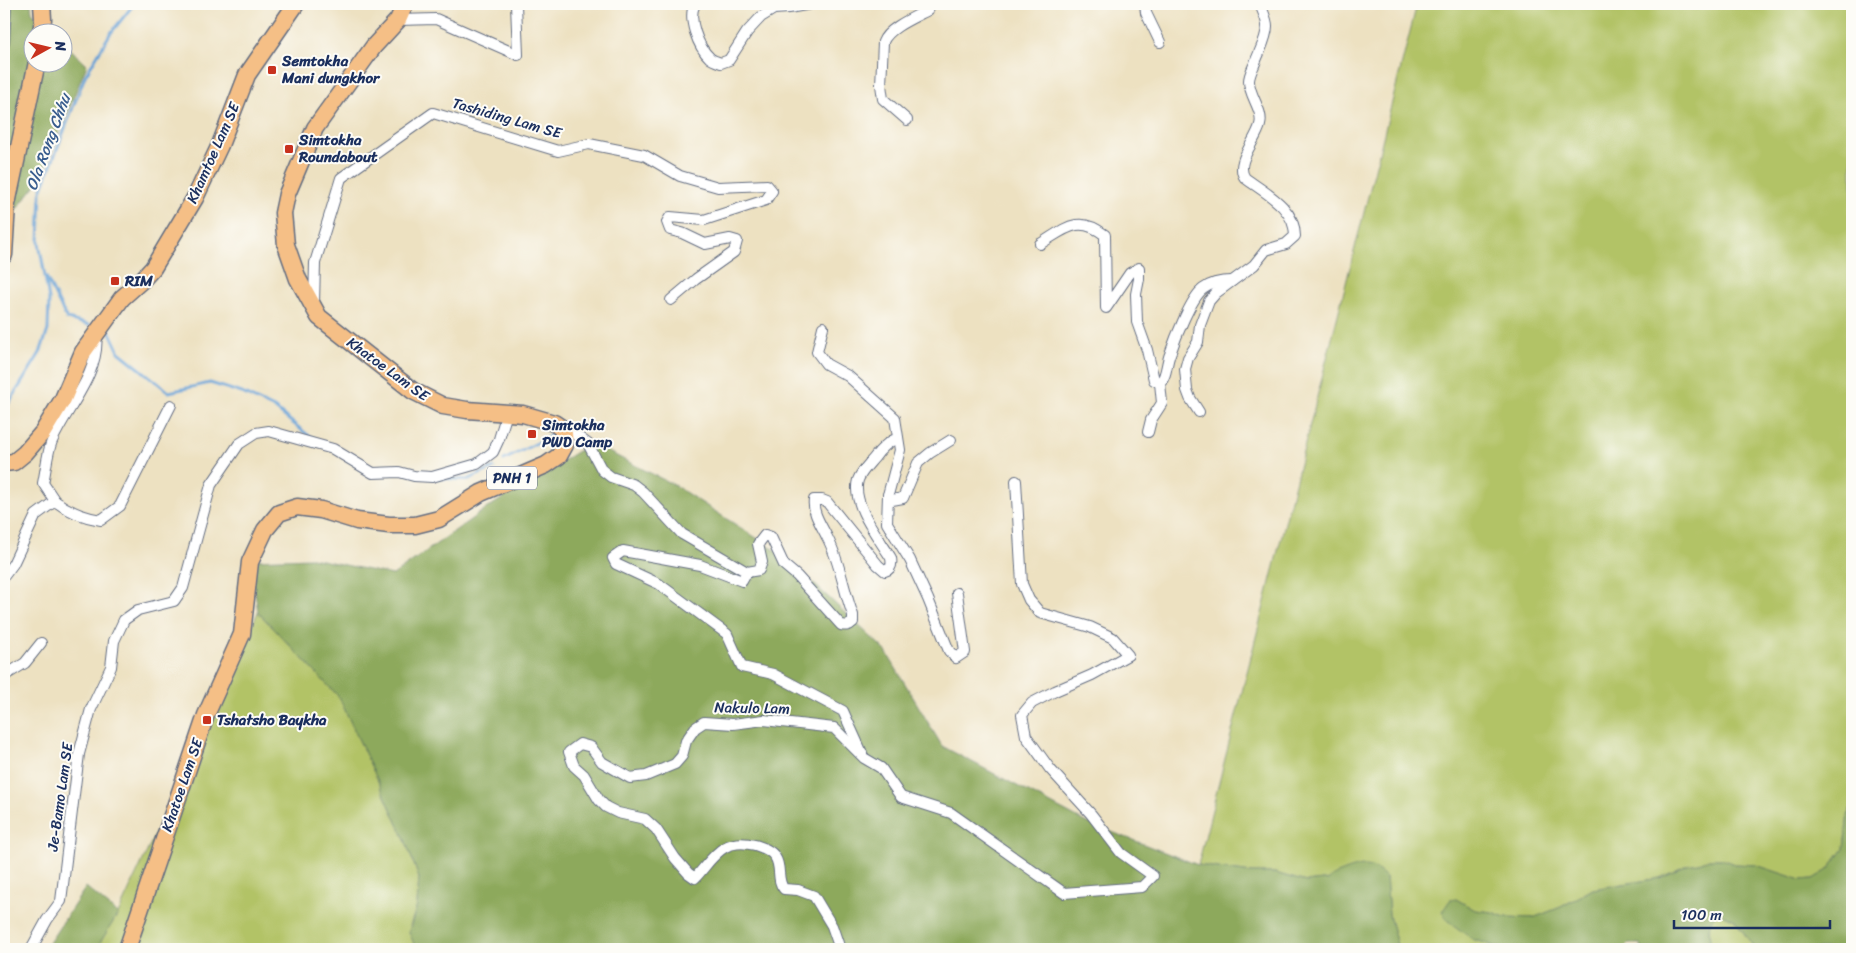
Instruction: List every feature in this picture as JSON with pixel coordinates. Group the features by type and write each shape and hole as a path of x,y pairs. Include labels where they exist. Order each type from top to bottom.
{"main road":[{"path":"42,4 43,22"},
{"name":"Khamtoe Lam SE","path":"4,463 14,462 25,453 43,432 63,399 83,352 122,298 153,268 195,198 220,145 247,75 296,4"},
{"name":"Khatoe Lam SE","path":"127,949 206,715 242,634 250,562 265,530 279,513 297,507 322,510 357,521 389,525 415,525 439,519 480,493 546,465 559,456 564,445 564,434 560,428 538,418 523,414 467,410 442,406 413,391 319,317 298,279 286,245 283,213 287,194 316,128 374,46 398,20 405,4"},
{"path":"4,255 7,204 35,72"}],"street":[{"path":"4,43 6,4"},
{"path":"398,20 436,19 518,55 516,4"},
{"path":"695,4 692,9 695,36 710,58 721,63 729,60 761,17 774,9 811,4"},
{"path":"907,120 883,99 881,85 883,42 885,37 893,30 928,10 930,4"},
{"path":"1145,4 1146,13 1160,42"},
{"path":"1199,412 1187,390 1185,369 1198,342 1200,324 1209,301 1216,293 1254,265 1266,250 1286,244 1295,236 1292,220 1284,208 1245,178 1241,168 1257,135 1261,122 1251,93 1249,79 1267,25 1260,4"},
{"name":"Tashiding Lam SE","path":"319,317 314,304 315,263 341,178 433,112 558,152 588,144 644,155 680,176 718,187 767,185 772,191 766,200 704,220 670,217 666,222 670,230 682,233 705,244 730,238 737,240 734,252 696,279 671,300"},
{"path":"1040,244 1074,224 1093,226 1105,234 1106,308 1130,273 1139,268 1140,279 1136,294 1137,322 1147,350 1154,380 1160,383"},
{"path":"1148,432 1151,420 1162,403 1160,383 1164,378 1170,353 1195,297 1204,288 1217,281 1233,281"},
{"path":"823,327 817,352 826,364 848,376 895,418 900,450 888,495 887,523 914,568 949,652 956,658 965,652 957,593"},
{"path":"96,334 97,344 90,372 52,442 43,483 55,501 65,509 86,518 101,520 120,506 171,405"},
{"name":"Je-Bamo Lam SE","path":"31,949 47,920 61,901 79,754 91,709 111,667 114,641 124,620 138,610 174,601 183,588 211,486 239,444 256,433 269,431 332,449 373,473 399,472 414,476 432,477 477,464 493,452 500,439 507,413"},
{"path":"560,428 569,430 588,444 602,470 611,478 634,485 643,492 682,534 747,572 759,570 762,562 758,544 765,535 771,537 784,565 797,576 841,625 847,626 853,622 853,615 837,556 816,515 813,505 814,500 827,502 878,566 885,571 889,570 892,566 891,558 859,502 857,492 860,477 876,455 894,439 898,439"},
{"path":"888,495 892,500 903,498 918,463 951,440"},
{"path":"747,572 742,580 700,565 623,551 613,558 616,564 659,584 727,634 742,667 773,674 843,711 864,758 881,768 901,796 950,813 1064,893 1142,887 1153,876 1121,853 1091,814 1050,769 1026,736 1022,714 1032,703 1128,656 1113,638 1090,627 1040,613 1029,600 1022,584 1016,480"},
{"path":"4,576 13,564 36,515 55,501"},
{"path":"4,676 25,663 41,643"},
{"name":"Nakulo Lam","path":"840,949 832,926 814,896 798,890 784,890 780,884 775,856 765,849 752,845 727,844 695,878 675,858 656,828 645,819 618,814 599,800 584,775 574,766 569,752 580,744 591,747 602,762 630,778 646,776 675,764 682,756 686,741 695,728 704,722 733,724 764,720 834,728 864,758"}],"green space":[{"path":"4,4 31,4 32,12 42,22 22,22 22,72 72,72 72,51 87,65 39,181 11,216 4,219"},
{"path":"1417,4 1852,4 1852,806 1848,814 1844,849 1828,870 1813,879 1801,880 1756,865 1734,864 1722,859 1709,859 1687,865 1660,878 1593,889 1561,907 1533,918 1505,917 1492,912 1475,910 1456,899 1472,939 1503,949 1398,949 1389,915 1386,877 1306,882 1275,873 1251,873 1198,865"},
{"path":"591,443 674,485 783,555 885,650 942,746 1083,821 1198,865 1251,873 1275,873 1306,882 1328,881 1335,875 1362,866 1376,869 1386,877 1389,915 1398,949 416,949 409,932 417,905 419,878 404,837 339,697 258,612 250,560 312,558 393,575 484,510"},
{"path":"258,612 339,697 404,837 419,878 417,905 410,926 416,949 96,949 118,914"},
{"path":"1852,806 1852,949 1755,949 1735,920 1720,913 1712,919 1709,928 1712,949 1642,949 1640,944 1629,944 1624,949 1503,949 1472,939 1448,921 1442,912 1450,900 1456,899 1475,910 1492,912 1505,917 1533,918 1561,907 1593,889 1660,878 1687,865 1709,859 1722,859 1734,864 1756,865 1801,880 1813,879 1828,870 1844,849 1848,814"},
{"path":"86,887 118,914 96,949 45,949"},
{"path":"1720,913 1735,920 1755,949 1712,949 1709,928 1712,919"}],"waterway":[{"name":"Ola Rong Chhu","path":"4,411 40,353 48,330 49,299 39,243 41,191 85,76 110,34 134,4"},
{"path":"46,277 67,319 89,325"},
{"path":"108,328 119,352 169,392 210,383 242,393 274,408 313,439"},
{"path":"504,460 556,433"},
{"path":"440,478 467,480 494,468"}],"place":[{"name":"Semtokha Mani dungkhor","path":"272,70"},
{"name":"Simtokha Roundabout","path":"289,149"},
{"name":"RIM","path":"115,281"},
{"name":"Simtokha PWD Camp","path":"532,434"},
{"name":"Tshatsho Baykha","path":"207,720"}]}
